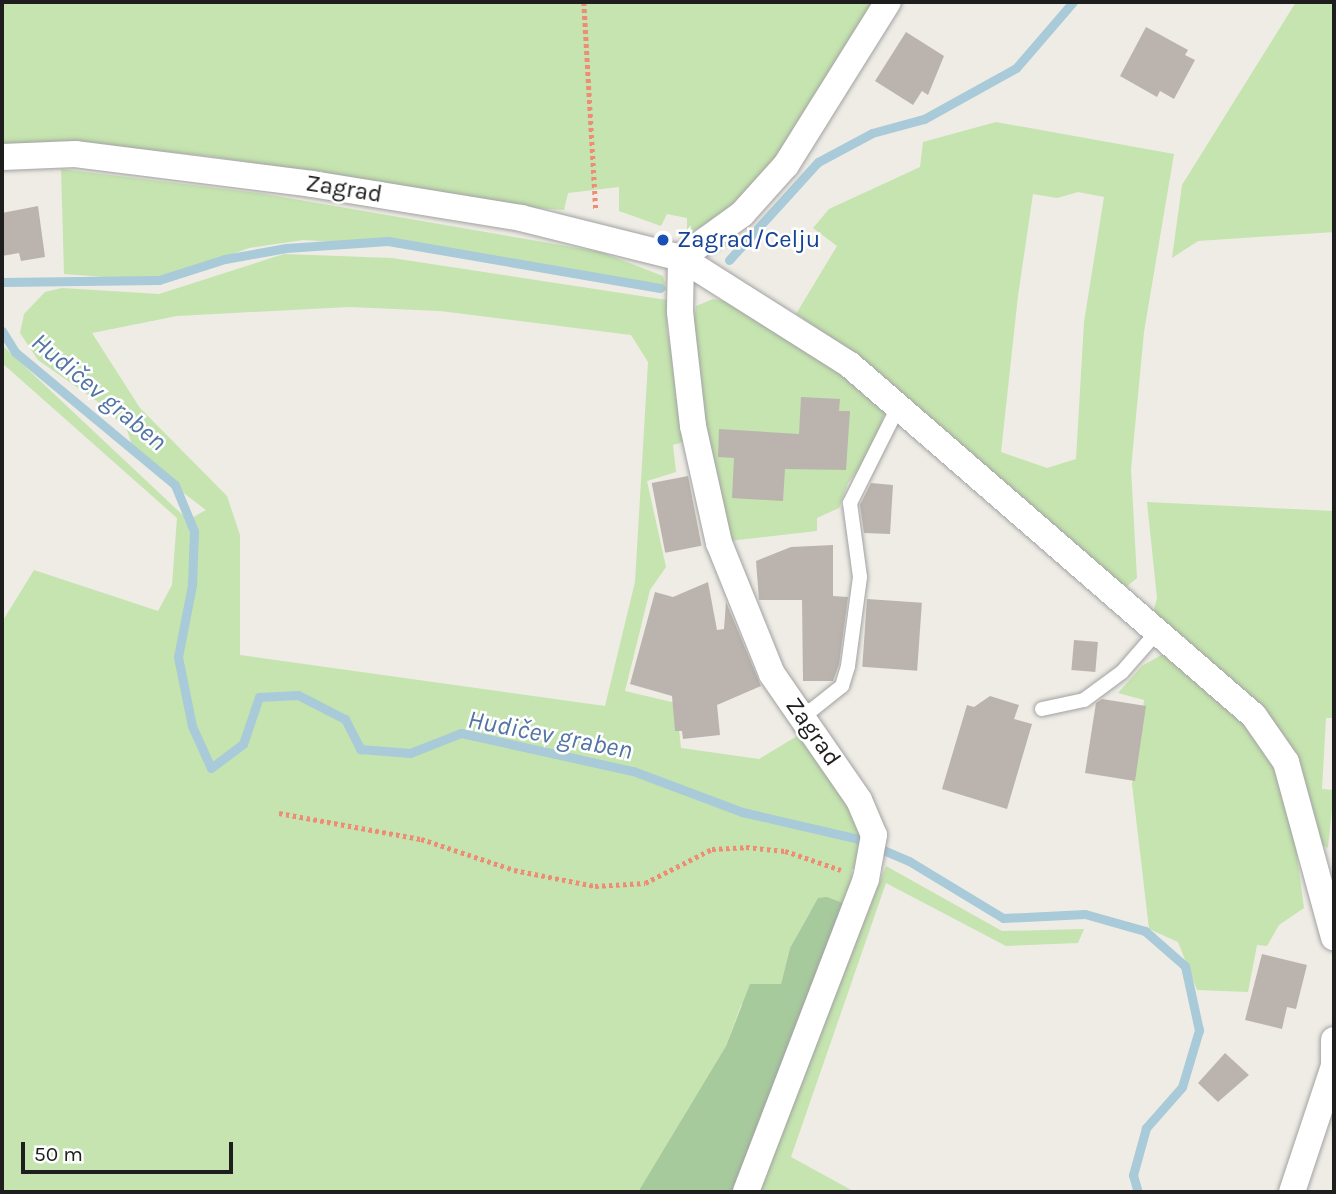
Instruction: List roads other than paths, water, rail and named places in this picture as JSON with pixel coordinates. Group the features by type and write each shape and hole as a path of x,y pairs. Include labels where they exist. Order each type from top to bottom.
{"street":[{"path":"681,258 742,214 786,165 888,2"},
{"name":"Zagrad","path":"2,157 75,153 312,184 521,218 681,258 800,331 898,407 1254,716 1286,762 1334,938"},
{"name":"Zagrad","path":"681,258 680,312 693,426 719,543 772,674 859,800 874,835 868,872 746,1192"},
{"path":"1292,1192 1334,1066 1334,1040"}],"lane":[{"path":"803,717 842,687 848,666 860,577 850,502 898,407"},
{"path":"1042,709 1084,700 1122,672 1157,632"}],"waterway":[{"path":"729,260 818,162 872,133 924,119 1016,68 1073,2"},
{"path":"2,282 159,280 225,259 286,248 388,241 660,288"},
{"name":"Hudičev graben","path":"2,331 15,352 175,485 194,531 192,585 178,657 192,726 211,768 243,744 259,697 298,695 345,719 360,749 410,753 461,733 633,771 742,812 855,838 909,861 1003,918 1085,914 1145,931 1185,966 1199,1030 1182,1087 1146,1128 1133,1175 1138,1192"}],"place":[{"name":"Zagrad/Celju","path":"663,240"}]}
